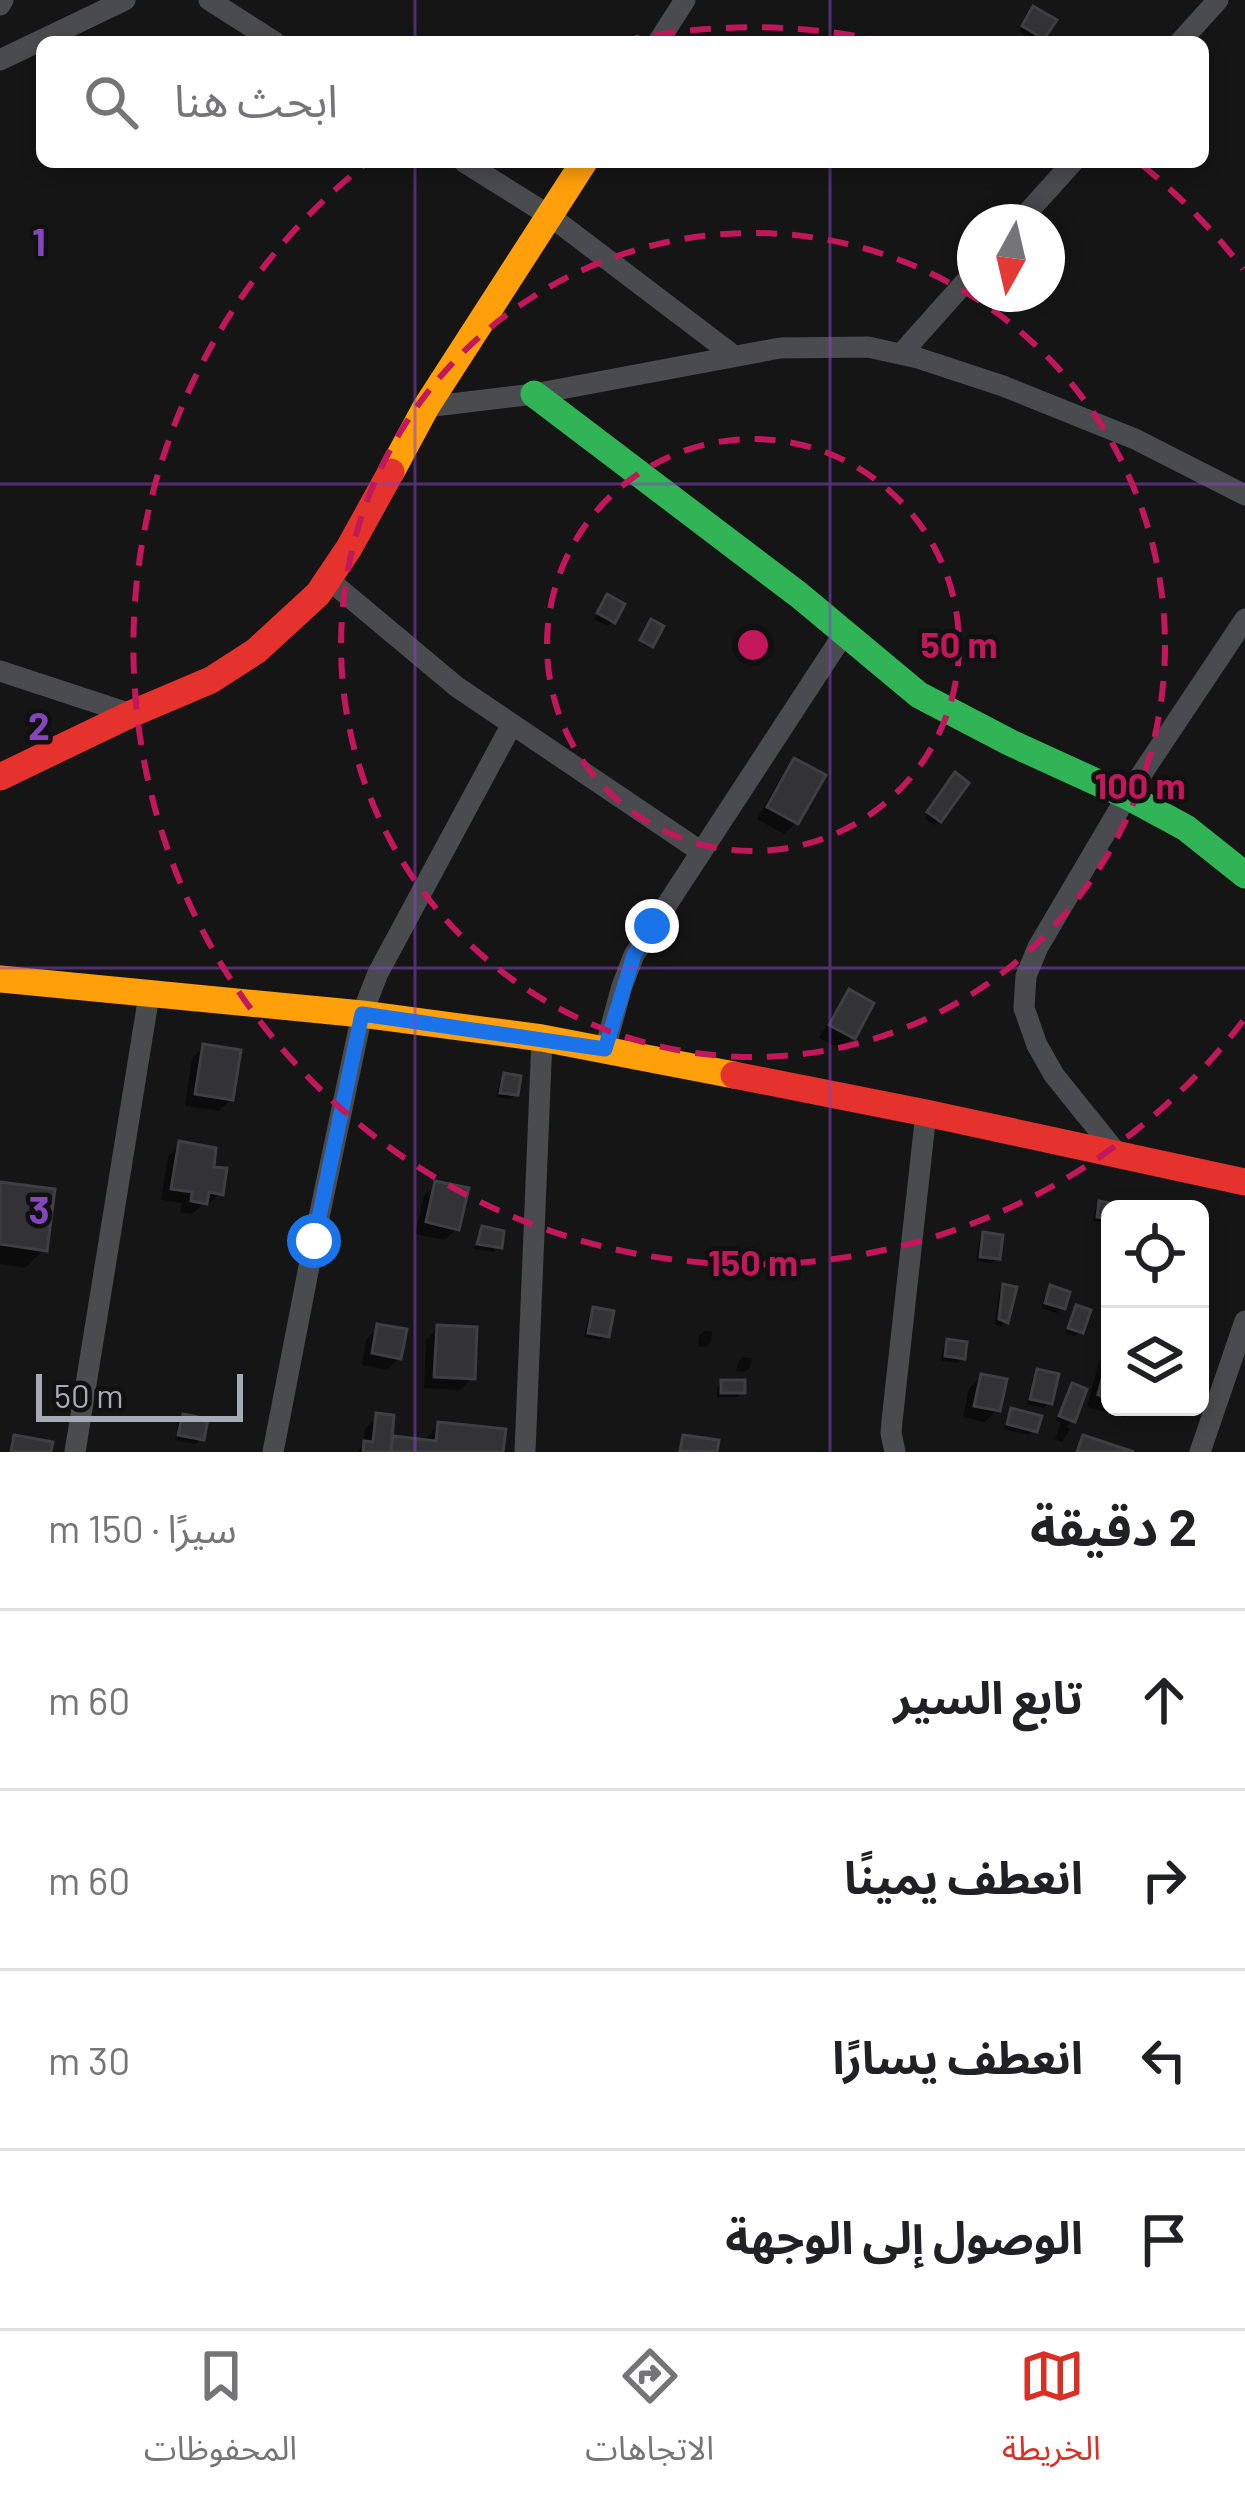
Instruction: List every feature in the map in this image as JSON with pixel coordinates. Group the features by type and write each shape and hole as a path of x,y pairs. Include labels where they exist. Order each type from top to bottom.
{"street":[{"path":"50,36 124,0"},
{"path":"209,0 266,36"},
{"path":"662,36 685,0"},
{"path":"1185,36 1218,0"},
{"path":"0,60 36,43"},
{"path":"474,168 550,216 733,355"},
{"path":"0,777 211,680 256,651 318,594 425,406 580,168"},
{"path":"1035,204 1068,168"},
{"path":"901,354 957,292"},
{"path":"425,406 534,394 780,348 868,347 1003,386 1135,439 1245,495"},
{"path":"534,394 764,568 919,695 1127,796 1205,842 1245,875"},
{"path":"329,580 429,666 700,851"},
{"path":"1116,1152 1054,1075 1037,1045 1024,1007 1026,976 1038,947 1127,796 1245,619"},
{"path":"605,1049 634,955 843,634"},
{"path":"0,671 131,714"},
{"path":"273,1452 362,1014 385,960 511,725"},
{"path":"0,979 362,1014 542,1038 1245,1182"},
{"path":"75,1452 149,995"},
{"path":"526,1452 542,1038"},
{"path":"896,1452 892,1420 926,1113"},
{"path":"1200,1452 1245,1322"}],"building":[{"path":"1033,6 1057,20 1046,36 1022,26"},
{"path":"607,594 625,604 615,623 597,613"},
{"path":"651,619 664,626 653,647 640,640"},
{"path":"794,758 826,775 798,824 767,807"},
{"path":"955,772 969,783 941,822 927,812"},
{"path":"849,989 874,1003 855,1039 829,1025"},
{"path":"203,1044 241,1050 233,1100 195,1094"},
{"path":"504,1073 521,1076 518,1095 500,1093"},
{"path":"179,1141 216,1148 214,1167 227,1168 223,1195 209,1192 207,1204 191,1201 192,1192 171,1189"},
{"path":"435,1181 469,1188 459,1230 426,1222"},
{"path":"0,1182 55,1189 47,1251 0,1244"},
{"path":"482,1226 504,1231 502,1248 477,1244"},
{"path":"983,1232 1003,1235 1000,1259 980,1257"},
{"path":"1003,1284 1017,1287 1008,1323 999,1319"},
{"path":"1050,1285 1070,1292 1065,1309 1045,1303"},
{"path":"1076,1305 1091,1310 1083,1333 1068,1328"},
{"path":"593,1307 614,1311 609,1337 588,1333"},
{"path":"377,1324 407,1329 401,1359 372,1353"},
{"path":"437,1325 477,1327 475,1379 434,1377"},
{"path":"947,1339 967,1342 965,1359 945,1356"},
{"path":"1037,1369 1059,1374 1052,1404 1030,1399"},
{"path":"981,1374 1007,1379 1000,1411 974,1406"},
{"path":"721,1380 745,1380 745,1393 721,1393"},
{"path":"1072,1383 1087,1389 1075,1422 1059,1416"},
{"path":"1011,1408 1042,1416 1037,1432 1007,1424"},
{"path":"376,1413 394,1415 391,1452 363,1452 364,1441 373,1442"},
{"path":"183,1414 208,1419 204,1440 178,1435"},
{"path":"438,1422 506,1429 503,1452 391,1452 393,1436 436,1441"},
{"path":"14,1435 53,1442 51,1452 11,1452"},
{"path":"683,1435 719,1440 717,1452 680,1451"},
{"path":"1083,1435 1134,1452 1077,1452"}],"traffic: fast":[{"path":"534,394 799,595 919,695 1186,828 1245,875"}],"traffic: slow":[{"path":"391,472 426,407 580,168"},
{"path":"0,979 362,1014 542,1038 734,1075"}],"traffic: jam":[{"path":"0,777 211,680 256,651 318,594 391,472"},
{"path":"734,1075 1245,1182"}],"route":[{"path":"314,1241 362,1014 605,1049 622,986 652,926"}]}
